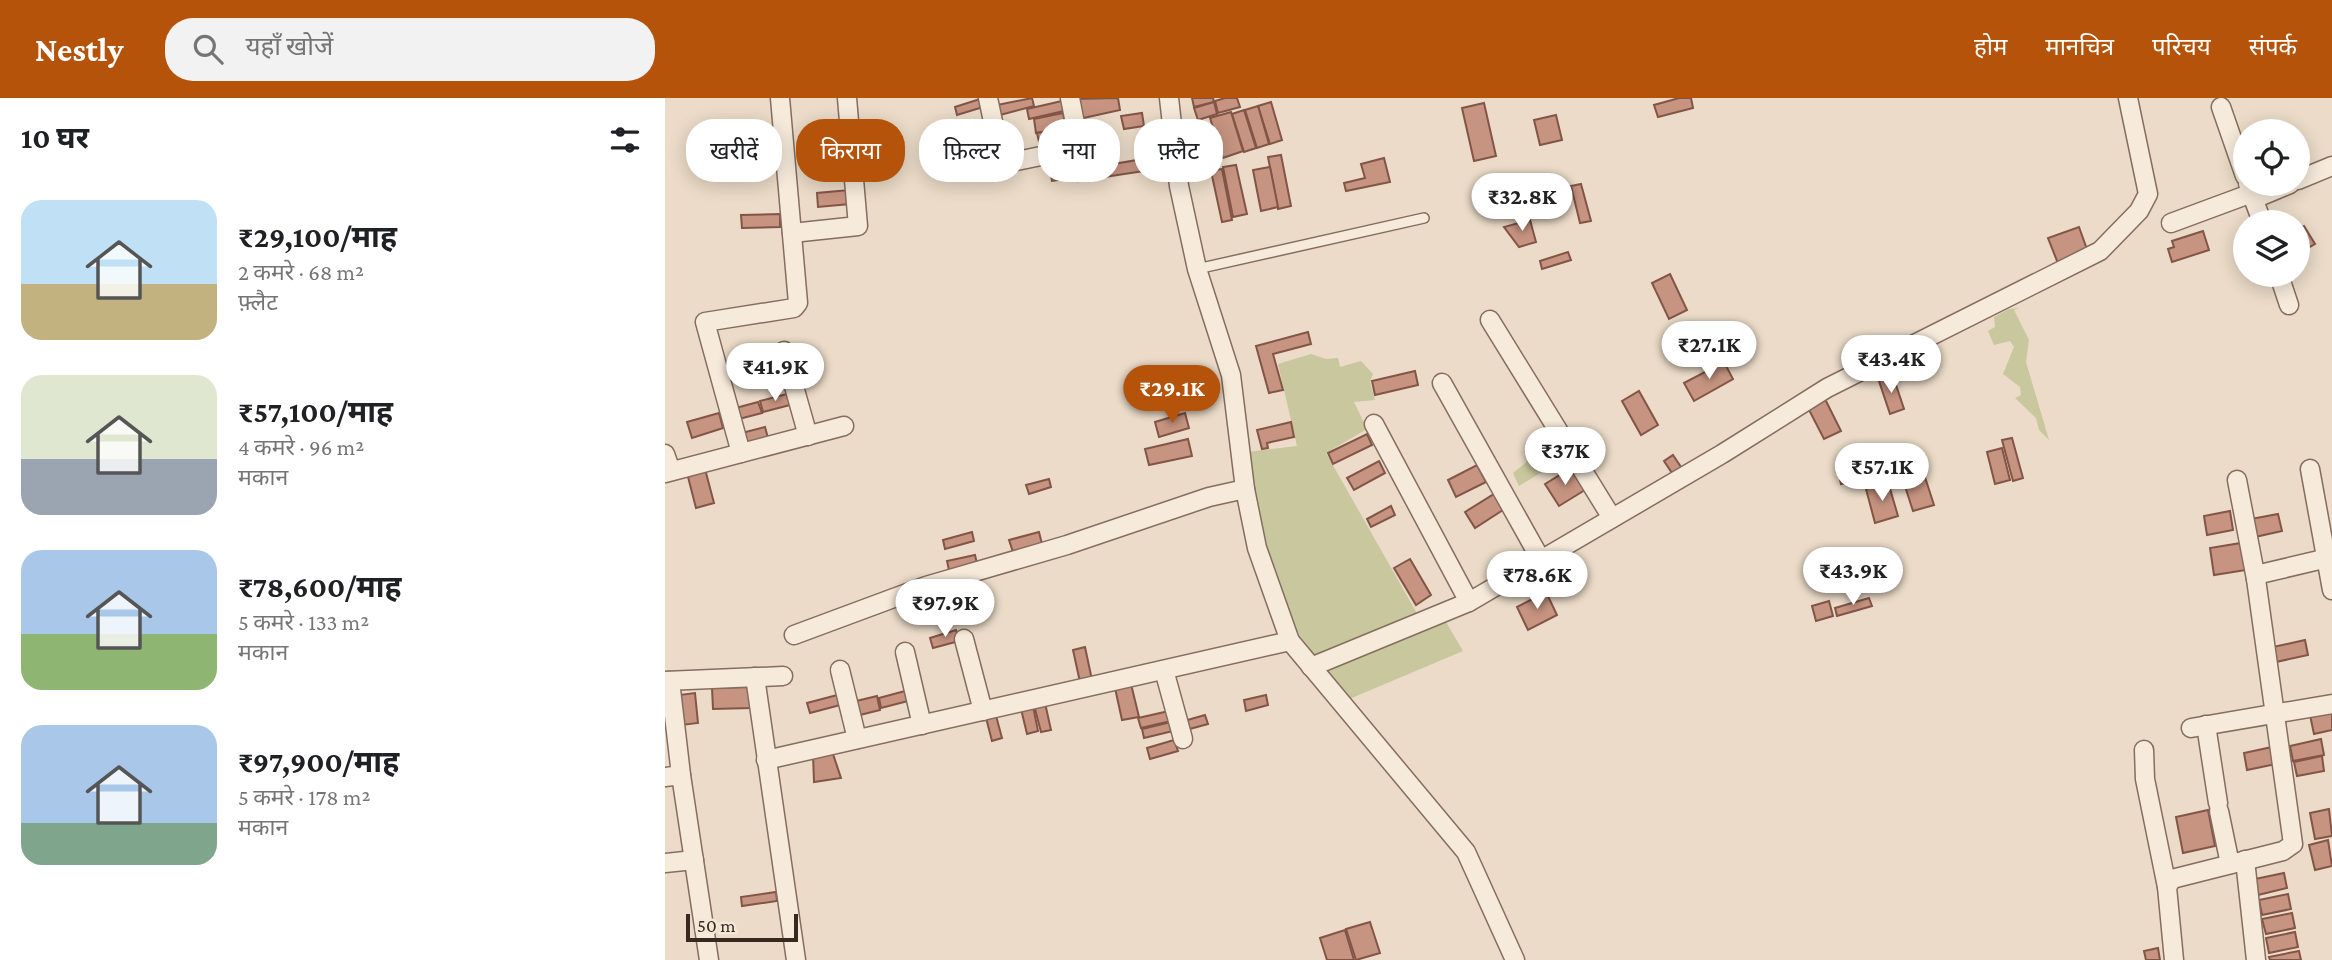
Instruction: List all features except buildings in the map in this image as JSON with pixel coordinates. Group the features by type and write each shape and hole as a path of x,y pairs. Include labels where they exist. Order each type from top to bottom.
{"street":[{"path":"741,453 705,322 794,308 798,303 780,98"},
{"path":"792,233 858,226 847,98"},
{"path":"988,98 1002,164 1080,148 1070,98"},
{"path":"1169,98 1179,186 1197,269 1231,375 1245,489 1263,569 1290,641 1466,852 1515,960"},
{"path":"1311,667 1469,602 1828,388 2101,251 2139,211 2148,194 2128,98"},
{"path":"2221,107 2233,141"},
{"path":"2310,175 2332,166"},
{"path":"2171,223 2233,196"},
{"path":"2283,287 2289,306"},
{"path":"1490,320 1612,517"},
{"path":"783,351 808,436"},
{"path":"1442,383 1541,561"},
{"path":"1374,424 1469,602"},
{"path":"667,466 741,453 844,426"},
{"path":"2310,470 2329,558 2332,590"},
{"path":"2167,887 2177,876 2289,850 2293,844 2256,579 2238,480"},
{"path":"794,635 926,586 1245,489"},
{"path":"2256,579 2260,574 2329,558"},
{"path":"964,639 983,711"},
{"path":"766,760 1290,641"},
{"path":"905,652 922,725"},
{"path":"840,670 857,739"},
{"path":"1164,670 1183,740"},
{"path":"709,960 694,860 673,776 668,681 783,676"},
{"path":"755,677 796,960"},
{"path":"2255,957 2238,862 2219,807 2198,727 2332,704"},
{"path":"2144,750 2145,779 2167,887 2174,960"},
{"path":"665,863 694,860"}],"lane":[{"path":"1197,269 1425,218"}],"green space":[{"path":"2020,308 2014,310 2029,340 2026,362 2049,440 2039,430 2036,418 2015,398 2021,395 2020,387 2003,374 2014,347 2010,341 1994,345 1988,331 1995,327 1994,317 2009,309"},
{"path":"1311,354 1326,359 1338,358 1340,367 1361,361 1373,374 1370,382 1375,400 1354,402 1367,429 1326,453 1419,617 1316,659 1300,636 1276,587 1261,534 1247,452 1297,446 1278,364"},
{"path":"1545,433 1551,447 1563,459 1519,486 1513,473 1529,460 1525,450"},
{"path":"1443,617 1463,651 1347,700 1321,669"}]}
